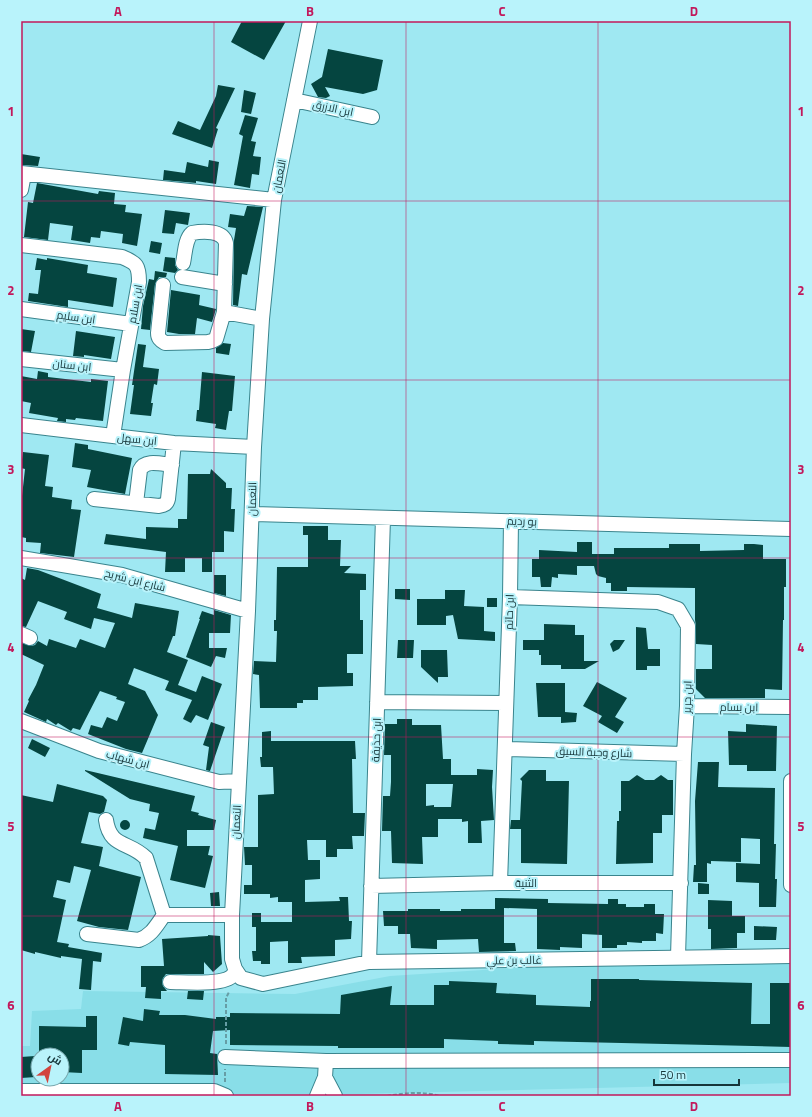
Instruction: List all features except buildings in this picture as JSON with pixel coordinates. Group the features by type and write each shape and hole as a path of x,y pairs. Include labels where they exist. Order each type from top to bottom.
{"street":[{"name":"النعمان","path":"238,974 232,959 232,915 248,611 254,447 262,319 274,200 310,21"},
{"name":"ابن الازرق","path":"294,100 372,117"},
{"path":"21,190 22,173 274,200"},
{"path":"163,285 158,333 158,337 161,341 165,343 212,341 216,339 224,312 225,238 218,234 192,233 189,236 183,263"},
{"name":"ابن سلام","path":"21,245 122,257 133,262 139,270 139,282 123,370 114,436"},
{"path":"182,277 225,284"},
{"name":"ابن سليم","path":"21,309 131,324"},
{"path":"224,312 262,319"},
{"name":"ابن سنان","path":"21,359 123,370"},
{"name":"ابن سهل","path":"21,425 174,443 254,447"},
{"path":"94,499 159,506 167,503 174,443"},
{"path":"136,504 140,470 142,466 150,463 172,465"},
{"name":"بو رديم","path":"252,514 791,529"},
{"name":"ابن حذيفة","path":"369,962 383,518"},
{"name":"ابن حاتم","path":"500,884 510,597 511,521"},
{"name":"شارع ابن شريح","path":"21,558 122,575 248,611"},
{"name":"ابن جرير","path":"510,597 658,602 678,609 688,626 687,706 684,754 678,957"},
{"path":"377,702 506,703"},
{"name":"ابن بسام","path":"687,706 791,708"},
{"name":"ابن شهاب","path":"21,721 99,751 219,782 238,781"},
{"name":"شارع وجبة السيق","path":"505,749 684,754"},
{"path":"791,781 791,884"},
{"path":"106,820 108,830 114,838 140,852 146,858 164,915"},
{"name":"الثنية","path":"371,886 681,883"},
{"path":"164,915 232,915"},
{"path":"87,934 139,940 152,932 164,915"},
{"name":"غالب بن علي","path":"238,974 262,984 369,962 791,956"},
{"path":"170,982 219,982 227,980 238,974"},
{"path":"226,1057 326,1061 791,1060"},
{"path":"317,1096 326,1077 326,1061"},
{"path":"326,1077 335,1096"},
{"path":"21,1090 226,1092"}],"path":[{"path":"226,1092 226,998 238,974"},
{"path":"387,1096 401,1093 433,1094 440,1096"}],"shaded area":[{"path":"791,961 791,1083 359,1094 227,1094 21,1087 21,1046 30,1046 32,1011 81,1009 83,991 295,994 390,976 592,963"}]}
